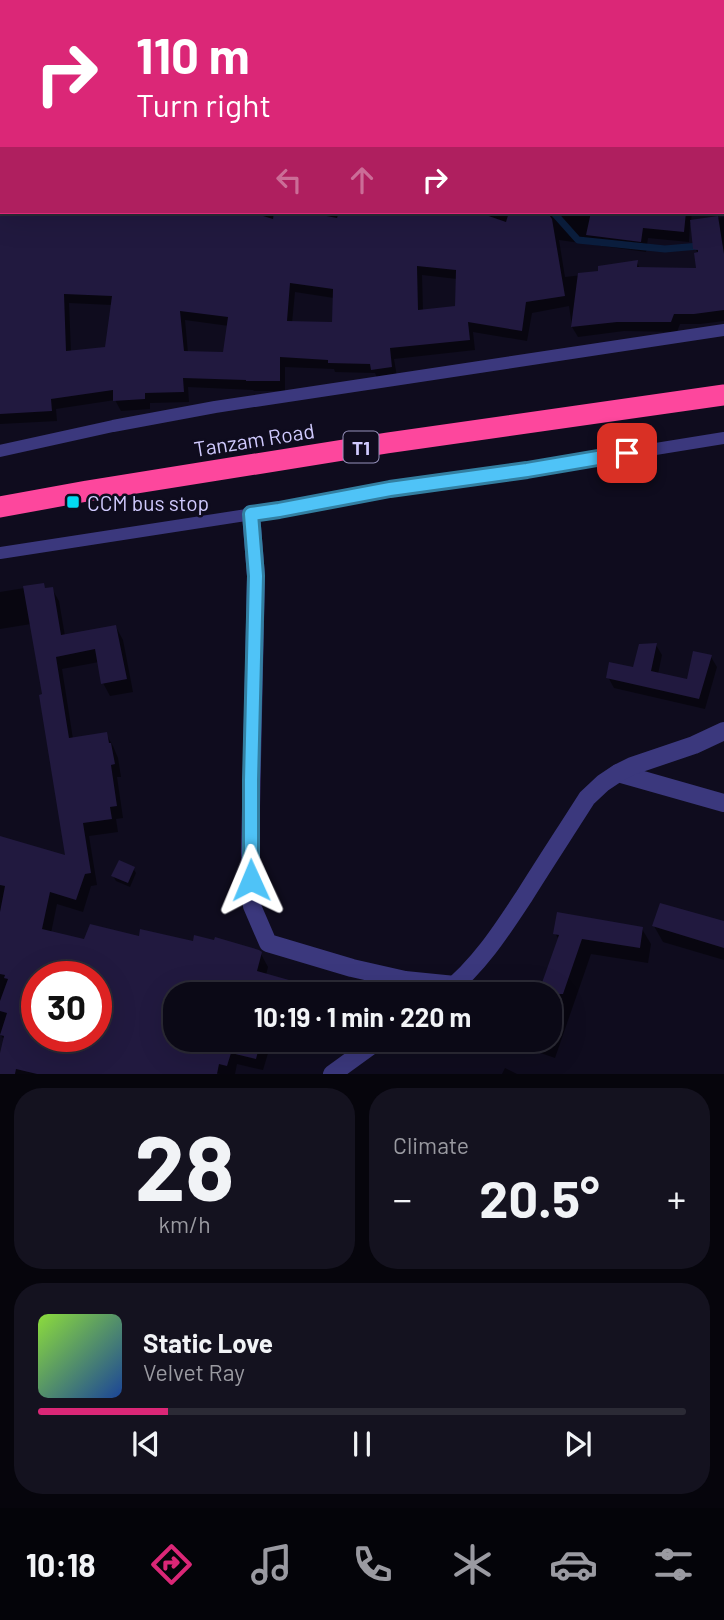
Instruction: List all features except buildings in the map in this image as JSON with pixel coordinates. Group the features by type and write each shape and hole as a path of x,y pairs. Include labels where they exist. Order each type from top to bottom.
{"highway":[{"name":"Tanzam Road","path":"0,508 373,445 724,395"}],"street":[{"path":"251,514 256,576 250,853 252,906 268,943 352,968 413,982"},
{"path":"458,982 470,972 511,915 587,798 603,783 632,766 694,745 724,731"},
{"path":"618,773 724,803"},
{"path":"332,1074 361,1052"},
{"path":"356,1055 361,1074"}],"lane":[{"path":"0,451 215,407 724,330"},
{"path":"0,553 724,438"}],"waterway":[{"path":"555,214 578,240 665,249 699,246"}],"place":[{"name":"CCM bus stop","path":"73,502"}],"route":[{"path":"251,880 256,624 256,576 251,514 390,489 627,453"}]}
